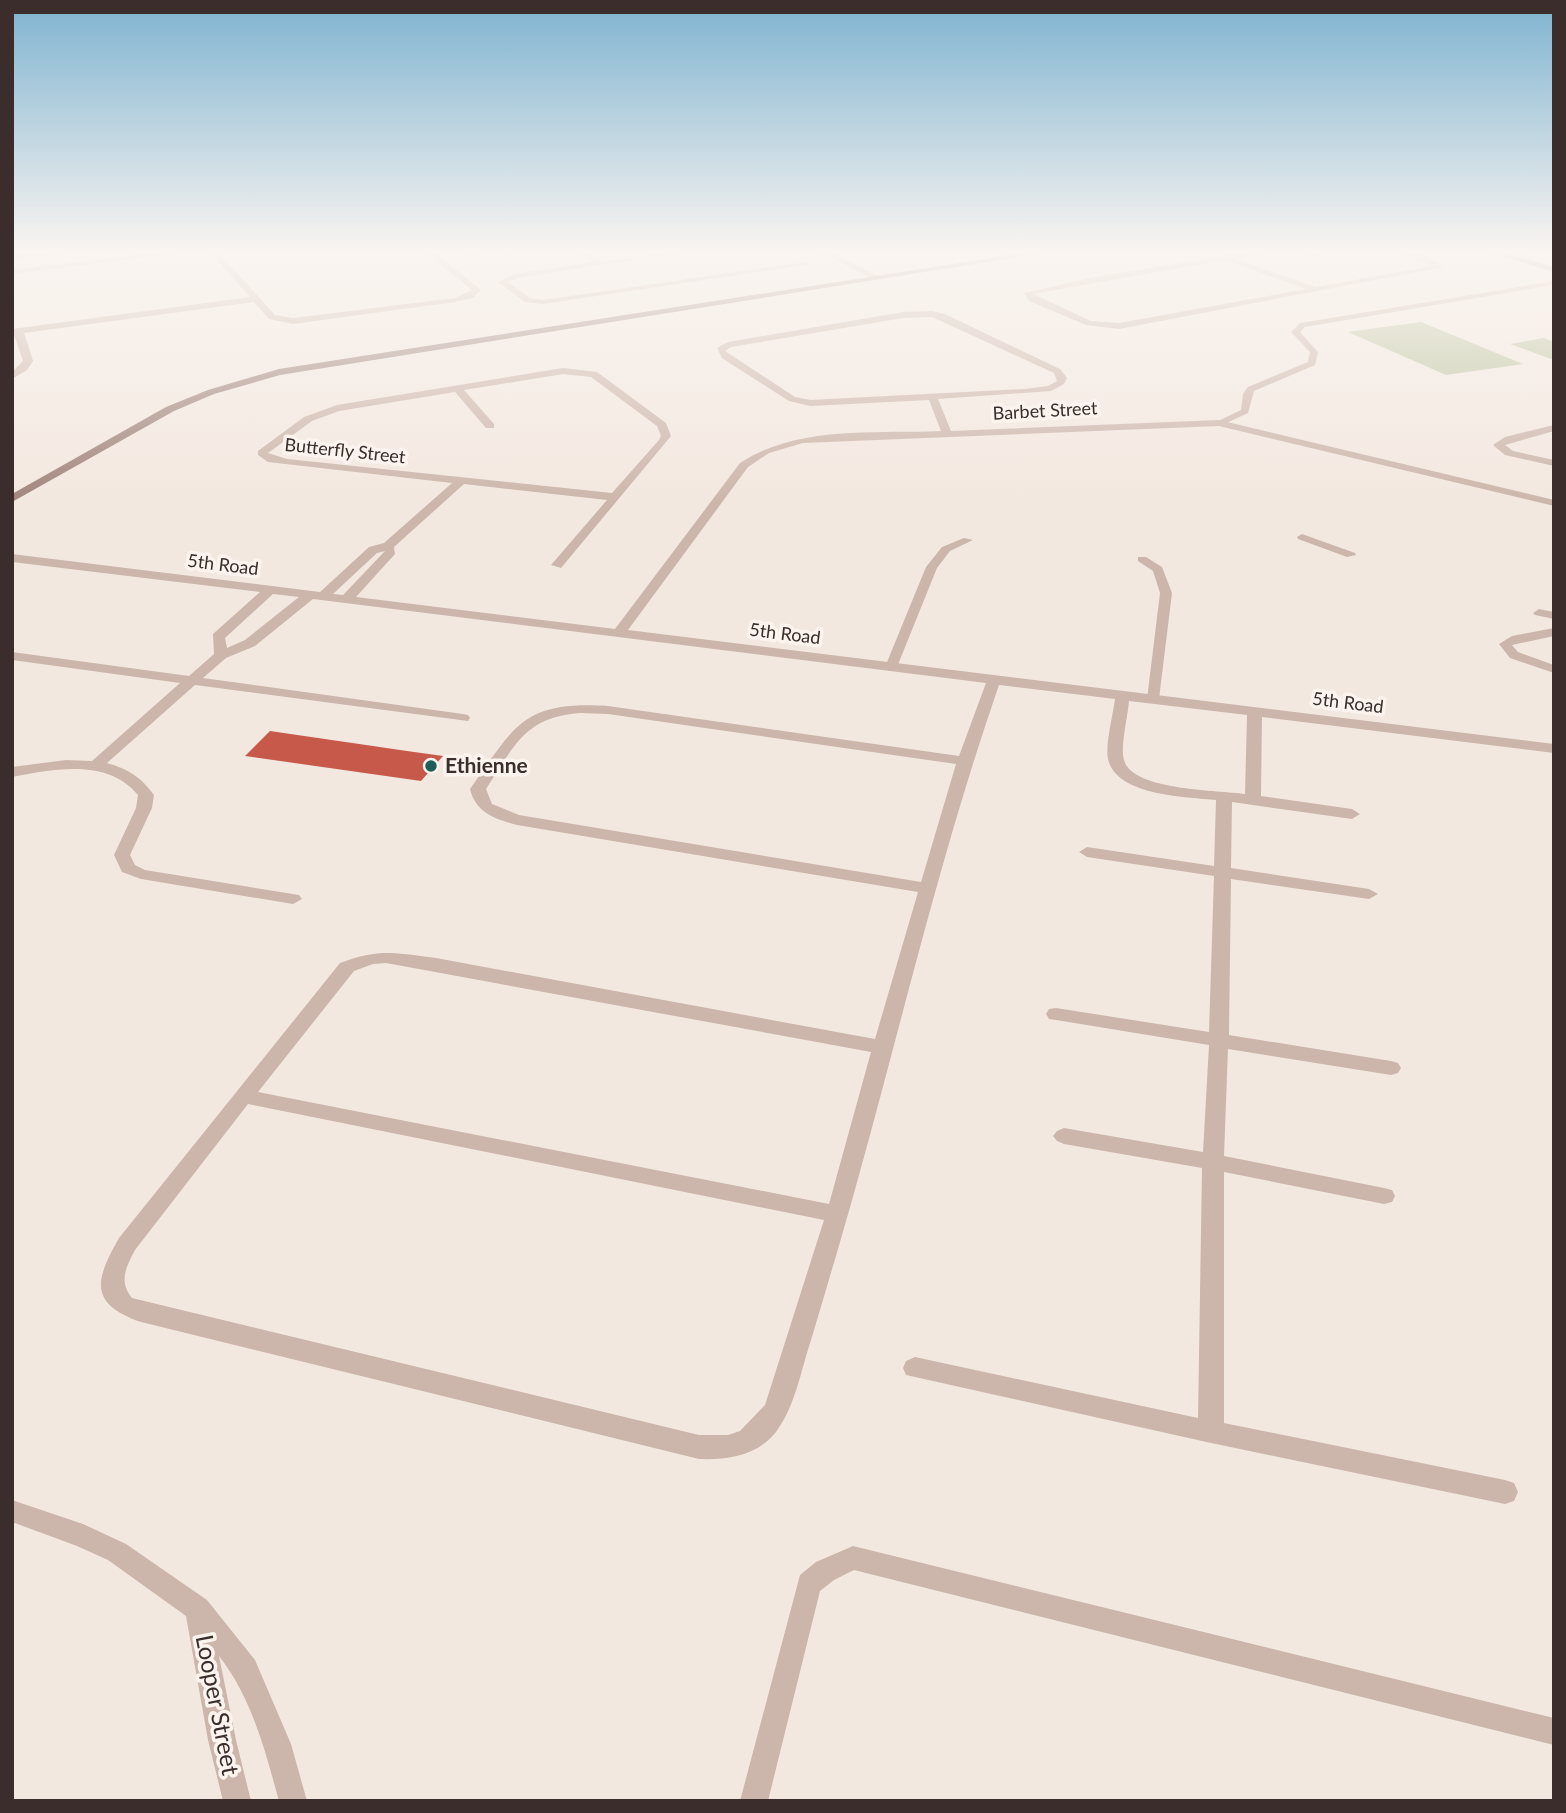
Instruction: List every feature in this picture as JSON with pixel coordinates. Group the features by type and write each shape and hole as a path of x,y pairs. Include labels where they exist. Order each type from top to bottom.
{"main road":[{"path":"12,499 170,409 211,392 262,376 335,361 508,335"}],"street":[{"path":"12,376 24,368 28,361 17,335"},
{"path":"789,335 728,345 720,350 725,356 792,398 803,402 933,398 1037,391 1057,385 1062,378 1057,371 981,335"},
{"name":"Butterfly Street","path":"558,565 663,441 666,430 594,374 563,371 325,411 307,419 262,453 268,459 286,462 615,497"},
{"path":"457,388 490,426"},
{"path":"933,398 947,433"},
{"name":"Barbet Street","path":"619,633 744,465 777,446 802,440 1219,423 1554,503"},
{"path":"1554,428 1509,439 1498,445 1509,453 1554,463"},
{"path":"94,766 221,656 250,643 316,596 373,550 388,546 461,481"},
{"path":"346,600 391,551 388,546"},
{"name":"5th Road","path":"12,558 1554,749"},
{"path":"221,656 218,637 271,590"},
{"path":"12,656 463,718"},
{"path":"882,1047 425,962 386,957 370,958 342,971 127,1244 113,1270 112,1289 124,1305 141,1312 699,1447 722,1449 743,1444 761,1433 781,1399 838,1214 882,1047 965,761 994,680"},
{"path":"1123,695 1115,758 1116,767 1122,776 1147,786 1352,814"},
{"path":"928,888 517,820 486,809 480,801 478,789 533,717 568,708 608,710 965,761"},
{"path":"1253,800 1252,740 1255,711"},
{"path":"12,772 56,766 94,766 133,778 146,795 144,808 122,855 128,868 141,874 293,899"},
{"path":"1211,1432 1213,1161 1219,1041 1224,796"},
{"path":"1087,852 1369,894"},
{"path":"1056,1014 1391,1068"},
{"path":"243,1096 838,1214"},
{"path":"1064,1136 1213,1161 1384,1196"},
{"path":"915,1368 1505,1492"}],"lane":[{"path":"1219,423 1245,411 1247,394 1251,390 1312,363 1314,352 1297,335"},
{"path":"1302,537 1351,555"},
{"path":"891,667 932,568 946,549 968,540"},
{"path":"1142,559 1162,576 1166,593 1153,699"},
{"path":"1539,613 1554,616"},
{"path":"1554,632 1516,639 1505,644 1514,655 1554,668"},
{"name":"Looper Street","path":"12,1511 83,1536 117,1552 198,1609 246,1670 277,1744 293,1801"},
{"path":"754,1801 809,1584 825,1571 853,1558 1554,1732"},
{"name":"Looper Street","path":"198,1609 222,1740 237,1801"}],"green space":[{"path":"1354,335 1452,335 1523,364 1446,375"},
{"path":"1544,338 1554,342 1554,360 1510,344"}],"building":[{"path":"270,731 443,756 421,781 245,756"}],"place":[{"name":"Ethienne","path":"431,766"}]}
